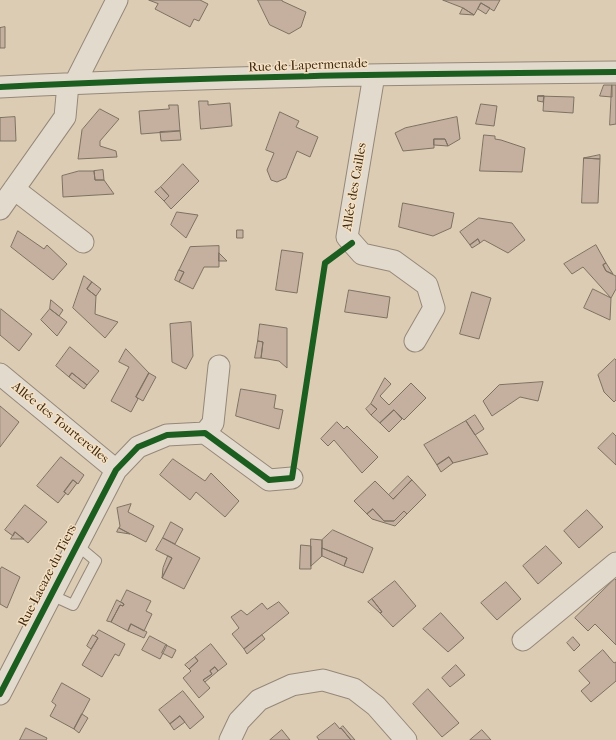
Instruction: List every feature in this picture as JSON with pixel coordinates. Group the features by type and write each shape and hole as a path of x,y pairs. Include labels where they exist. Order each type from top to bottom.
{"street":[{"path":"0,209 11,184 65,117 71,83 117,0"},
{"name":"Rue de Lapermenade","path":"0,87 71,83 374,75 616,72"},
{"name":"Allée des Cailles","path":"374,75 347,237 362,254 394,261 427,285 434,308 414,341"},
{"path":"11,184 83,242"},
{"path":"219,366 213,422 205,433 269,480 292,478"},
{"name":"Allée des Tourterelles","path":"0,374 116,470 138,447 167,435 205,433"},
{"name":"Rue Lacaze du Tiers","path":"0,694 116,470"},
{"path":"522,640 616,563"},
{"path":"230,740 239,721 259,700 292,685 323,680 354,689 376,706 406,740"}],"building":[{"path":"149,0 200,0 208,4 199,21 194,19 190,27 155,9 158,4"},
{"path":"258,0 282,0 306,12 301,27 289,34 270,25"},
{"path":"443,0 500,0 494,11 481,3 474,15 463,8"},
{"path":"481,3 490,8 486,14 478,9"},
{"path":"463,8 474,15 460,14"},
{"path":"5,27 5,48 0,48 0,28"},
{"path":"604,85 612,85 612,97 600,96"},
{"path":"612,85 616,85 616,124 610,125"},
{"path":"538,96 544,96 543,102 538,101"},
{"path":"544,96 574,97 573,113 543,111"},
{"path":"199,101 208,101 208,105 230,103 232,126 201,129"},
{"path":"481,104 497,106 494,126 476,124"},
{"path":"169,105 178,105 180,131 141,134 139,111 169,109"},
{"path":"100,109 119,119 100,141 100,146 116,151 117,157 78,159 82,130"},
{"path":"280,112 299,121 296,127 318,137 310,157 297,151 286,178 277,182 271,180 267,170 274,153 266,150"},
{"path":"15,117 16,141 0,141 0,118"},
{"path":"457,117 460,139 448,146 445,139 434,139 434,148 403,151 395,133 405,128"},
{"path":"180,131 181,140 161,141 160,132"},
{"path":"484,135 495,136 495,139 525,148 522,172 480,171"},
{"path":"434,139 445,139 448,146 434,145"},
{"path":"600,155 600,159 584,158"},
{"path":"584,158 600,159 598,203 582,203"},
{"path":"183,164 199,181 171,209 164,201 169,196 161,187"},
{"path":"103,170 104,180 95,180 94,171"},
{"path":"79,171 94,171 95,180 104,180 114,194 63,197 62,176"},
{"path":"161,187 169,196 164,201 155,192"},
{"path":"403,203 454,213 451,228 433,236 399,227"},
{"path":"177,212 198,215 186,238 171,225"},
{"path":"479,218 512,223 525,240 508,253 484,240 480,243 478,239 470,245 460,232"},
{"path":"237,230 243,230 243,238 237,238"},
{"path":"18,231 44,249 47,245 67,264 53,280 11,247"},
{"path":"478,239 480,243 472,248 470,245"},
{"path":"596,245 606,263 603,265 606,271 616,276 616,289 611,298 583,267 572,274 564,264"},
{"path":"219,246 219,267 204,267 193,289 179,282 184,272 179,270 190,247"},
{"path":"282,250 303,253 297,293 276,290"},
{"path":"219,253 227,261 219,261"},
{"path":"606,263 613,274 606,271 603,265"},
{"path":"179,270 184,272 179,282 175,280"},
{"path":"84,276 92,282 87,289 96,296 95,314 118,322 105,338 73,308"},
{"path":"92,282 101,289 96,296 87,289"},
{"path":"593,289 611,298 610,320 584,308"},
{"path":"349,290 390,297 387,318 345,312"},
{"path":"472,292 491,298 479,339 460,334"},
{"path":"51,300 63,310 59,316 50,309"},
{"path":"1,309 32,334 19,351 0,335"},
{"path":"50,309 67,322 57,336 41,320"},
{"path":"191,322 193,356 186,369 172,362 170,324"},
{"path":"260,324 287,328 287,368 279,361 261,358 263,342 258,341"},
{"path":"258,341 263,342 261,358 255,358"},
{"path":"70,347 99,371 87,385 72,373 69,377 56,366"},
{"path":"126,349 149,373 136,397 138,399 131,412 111,401 129,367 119,362"},
{"path":"615,359 616,400 614,402 604,392 598,375"},
{"path":"72,373 87,385 84,389 69,377"},
{"path":"149,373 156,377 143,401 136,397"},
{"path":"385,378 391,384 380,396 389,405 411,383 426,398 404,420 394,410 380,423 371,415 377,409 371,404"},
{"path":"543,382 538,401 520,397 492,416 483,401 499,385"},
{"path":"241,389 276,395 274,408 283,410 279,429 236,416"},
{"path":"371,404 377,409 371,415 366,409"},
{"path":"0,406 19,422 0,447"},
{"path":"394,410 402,419 389,432 380,423"},
{"path":"475,415 484,429 475,435 466,421"},
{"path":"466,421 488,454 453,463 449,457 437,465 424,445"},
{"path":"337,422 344,429 347,426 378,457 362,473 334,440 328,446 321,439"},
{"path":"613,433 616,436 616,465 598,448"},
{"path":"61,457 84,475 78,484 73,480 64,492 66,493 58,503 37,486"},
{"path":"449,457 453,463 441,472 437,465"},
{"path":"173,459 205,481 211,473 239,501 225,517 196,492 190,500 160,475"},
{"path":"408,476 412,480 393,499 389,495"},
{"path":"73,480 77,483 68,495 64,492"},
{"path":"412,480 426,495 407,514 404,511 394,521 384,521 373,509 367,514 354,501 375,481 393,499"},
{"path":"131,504 128,512 154,526 146,542 119,528 117,508"},
{"path":"25,505 47,522 28,543 15,532 13,536 5,530"},
{"path":"373,509 384,521 394,521 404,511 407,514 395,526 372,519 367,514"},
{"path":"587,510 603,527 579,548 564,531"},
{"path":"171,522 183,529 175,544 163,538"},
{"path":"119,528 130,534 117,532"},
{"path":"333,530 373,548 363,573 344,566 347,558 322,548 322,540"},
{"path":"15,532 24,539 11,539"},
{"path":"163,538 200,558 184,589 162,578 172,558 156,550"},
{"path":"311,539 322,540 322,556 311,566"},
{"path":"301,545 311,546 311,569 300,569"},
{"path":"546,546 562,563 538,584 523,566"},
{"path":"322,548 347,558 344,566 322,556"},
{"path":"168,556 172,558 162,578 163,568"},
{"path":"2,567 20,577 7,608 0,604 0,570"},
{"path":"615,579 616,645 595,624 588,631 575,618"},
{"path":"395,581 416,606 393,627 380,613 382,612 372,599"},
{"path":"506,582 521,599 497,620 481,603"},
{"path":"127,590 151,601 146,611 152,614 144,631 131,624 128,631 111,622 120,605 123,606 124,604 121,602"},
{"path":"372,599 382,612 380,613 368,602"},
{"path":"117,600 124,604 123,606 120,605 111,622 107,621"},
{"path":"279,602 289,613 244,649 232,634 239,628 231,617 241,610 247,615 262,603 267,609"},
{"path":"441,613 464,638 448,652 423,629"},
{"path":"131,624 147,632 144,638 128,631"},
{"path":"99,630 125,644 119,656 115,654 102,677 82,665 98,638 95,636"},
{"path":"93,635 98,638 91,649 87,646"},
{"path":"262,635 265,639 247,654 244,649"},
{"path":"150,636 167,645 160,659 142,650"},
{"path":"573,637 580,645 574,651 567,643"},
{"path":"211,644 227,664 218,671 215,667 210,671 212,674 203,680 210,688 199,698 183,678 191,671 189,669 198,661 195,657"},
{"path":"166,645 176,650 172,658 162,653"},
{"path":"603,650 614,663 616,662 616,681 591,702 581,691 590,683 579,671"},
{"path":"195,657 198,661 189,669 185,665"},
{"path":"456,665 465,675 450,687 442,678"},
{"path":"215,667 218,671 205,682 203,680 212,674 210,671"},
{"path":"62,683 90,699 74,729 50,716 56,705 52,702"},
{"path":"428,689 459,723 442,737 413,704"},
{"path":"183,691 204,717 190,729 180,716 170,724 159,710"},
{"path":"82,714 88,718 79,733 74,729"},
{"path":"180,716 185,722 174,730 170,724"},
{"path":"335,723 351,740 319,740 317,737"},
{"path":"343,726 355,740 351,740 341,728"},
{"path":"26,728 47,738 46,740 20,740"},
{"path":"282,730 290,740 270,740"},
{"path":"482,730 491,740 470,740"}],"cycle path":[{"path":"0,87 231,78 616,72"},
{"path":"0,694 116,470 138,447 167,435 205,433 269,480 292,478 325,263 352,243"}]}
